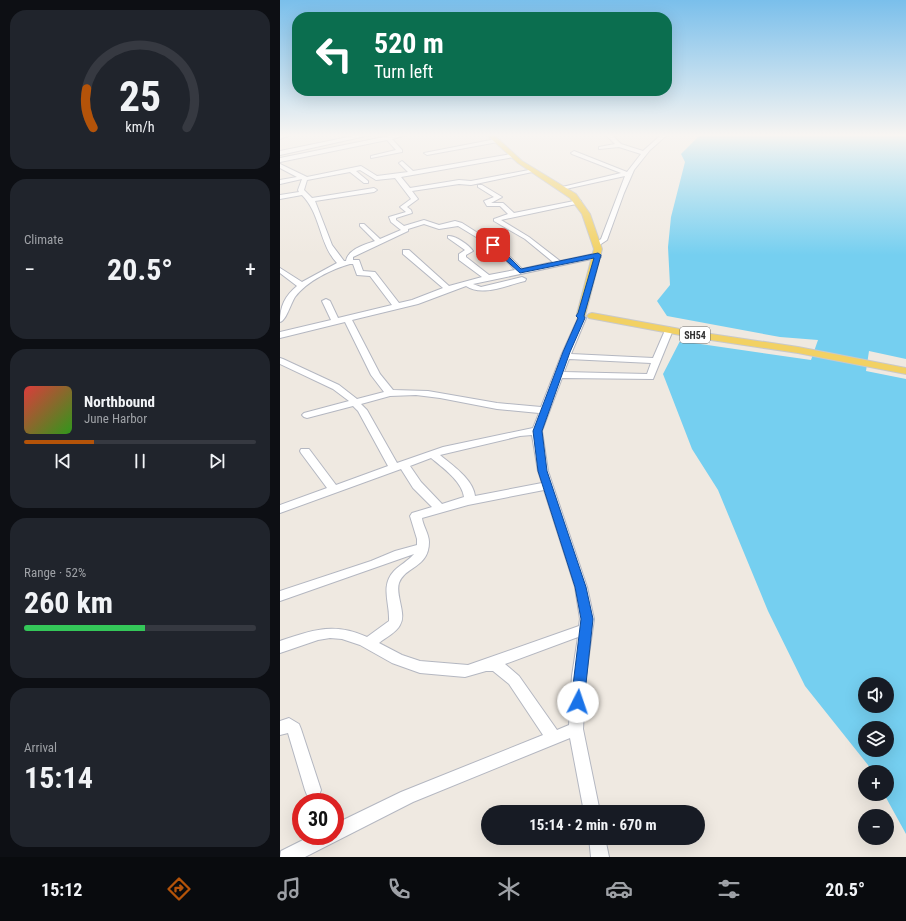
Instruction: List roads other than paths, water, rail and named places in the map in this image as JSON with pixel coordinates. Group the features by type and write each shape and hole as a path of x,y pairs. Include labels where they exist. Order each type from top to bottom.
{"main road":[{"path":"540,175 573,196 579,202 586,214 598,244 598,255 585,316"},
{"name":"SH54","path":"585,316 798,350 906,371"}],"street":[{"path":"299,175 305,178"},
{"path":"280,182 322,175"},
{"path":"357,175 366,182"},
{"path":"373,175 378,178 405,175"},
{"path":"409,190 459,182 471,183 513,175"},
{"path":"561,188 618,175"},
{"path":"598,244 604,240 626,175"},
{"path":"345,263 353,253 379,241 405,232 405,229 392,219 396,215 409,213 409,211 403,207 415,199 397,176"},
{"path":"305,178 301,187 303,193 311,200 317,210 334,257 345,263"},
{"path":"480,186 499,197 487,201 489,205 501,204 513,215"},
{"path":"311,200 374,190"},
{"path":"280,197 303,193"},
{"path":"559,263 527,238 496,220 513,215 579,202"},
{"path":"403,228 424,222 439,227 455,223 460,224 498,248 520,271"},
{"path":"362,225 379,241"},
{"path":"450,237 468,249 469,251 463,254 462,258 488,278"},
{"path":"406,252 432,276 449,289"},
{"path":"280,335 397,306 467,283 598,255"},
{"path":"280,320 292,296 303,286 345,263 356,262 360,273 372,274 397,306"},
{"path":"280,270 303,286"},
{"path":"467,283 474,288 482,289 522,279"},
{"path":"326,301 335,321"},
{"path":"585,316 565,356 537,431 543,471 580,587 587,619 579,676 576,729 591,805"},
{"path":"348,319 367,354 376,375 390,393"},
{"path":"558,375 650,377 669,330"},
{"path":"565,356 656,361"},
{"path":"280,360 336,387 356,403 398,465 440,509"},
{"path":"307,415 390,393 409,391 432,393 490,405 545,410"},
{"path":"280,509 398,465 432,454 496,438 537,431"},
{"path":"305,451 334,489"},
{"path":"432,454 453,472 467,488 471,497 467,501"},
{"path":"369,643 395,623 392,592 394,580 417,560 422,548 422,539 416,516 467,501 547,486"},
{"path":"280,596 375,564 399,554 422,548"},
{"path":"280,647 330,633 352,636 369,643 394,658 419,667 470,671 585,629"},
{"path":"487,665 503,669 508,673 554,738"},
{"path":"280,728 289,725 294,728 314,790"},
{"path":"344,828 407,797 576,729"},
{"path":"287,857 311,845"},
{"path":"598,845 600,857"}],"water":[{"path":"682,175 906,175 906,359 869,351 866,371 906,379 906,834 894,812 894,809 892,809 888,801 894,801 894,765 868,765 862,757 894,757 894,721 858,721 858,752 805,686 768,611 718,490 692,449 663,374 680,341 811,360 818,340 780,337 667,316 657,301 670,285 668,247 671,217"}]}
